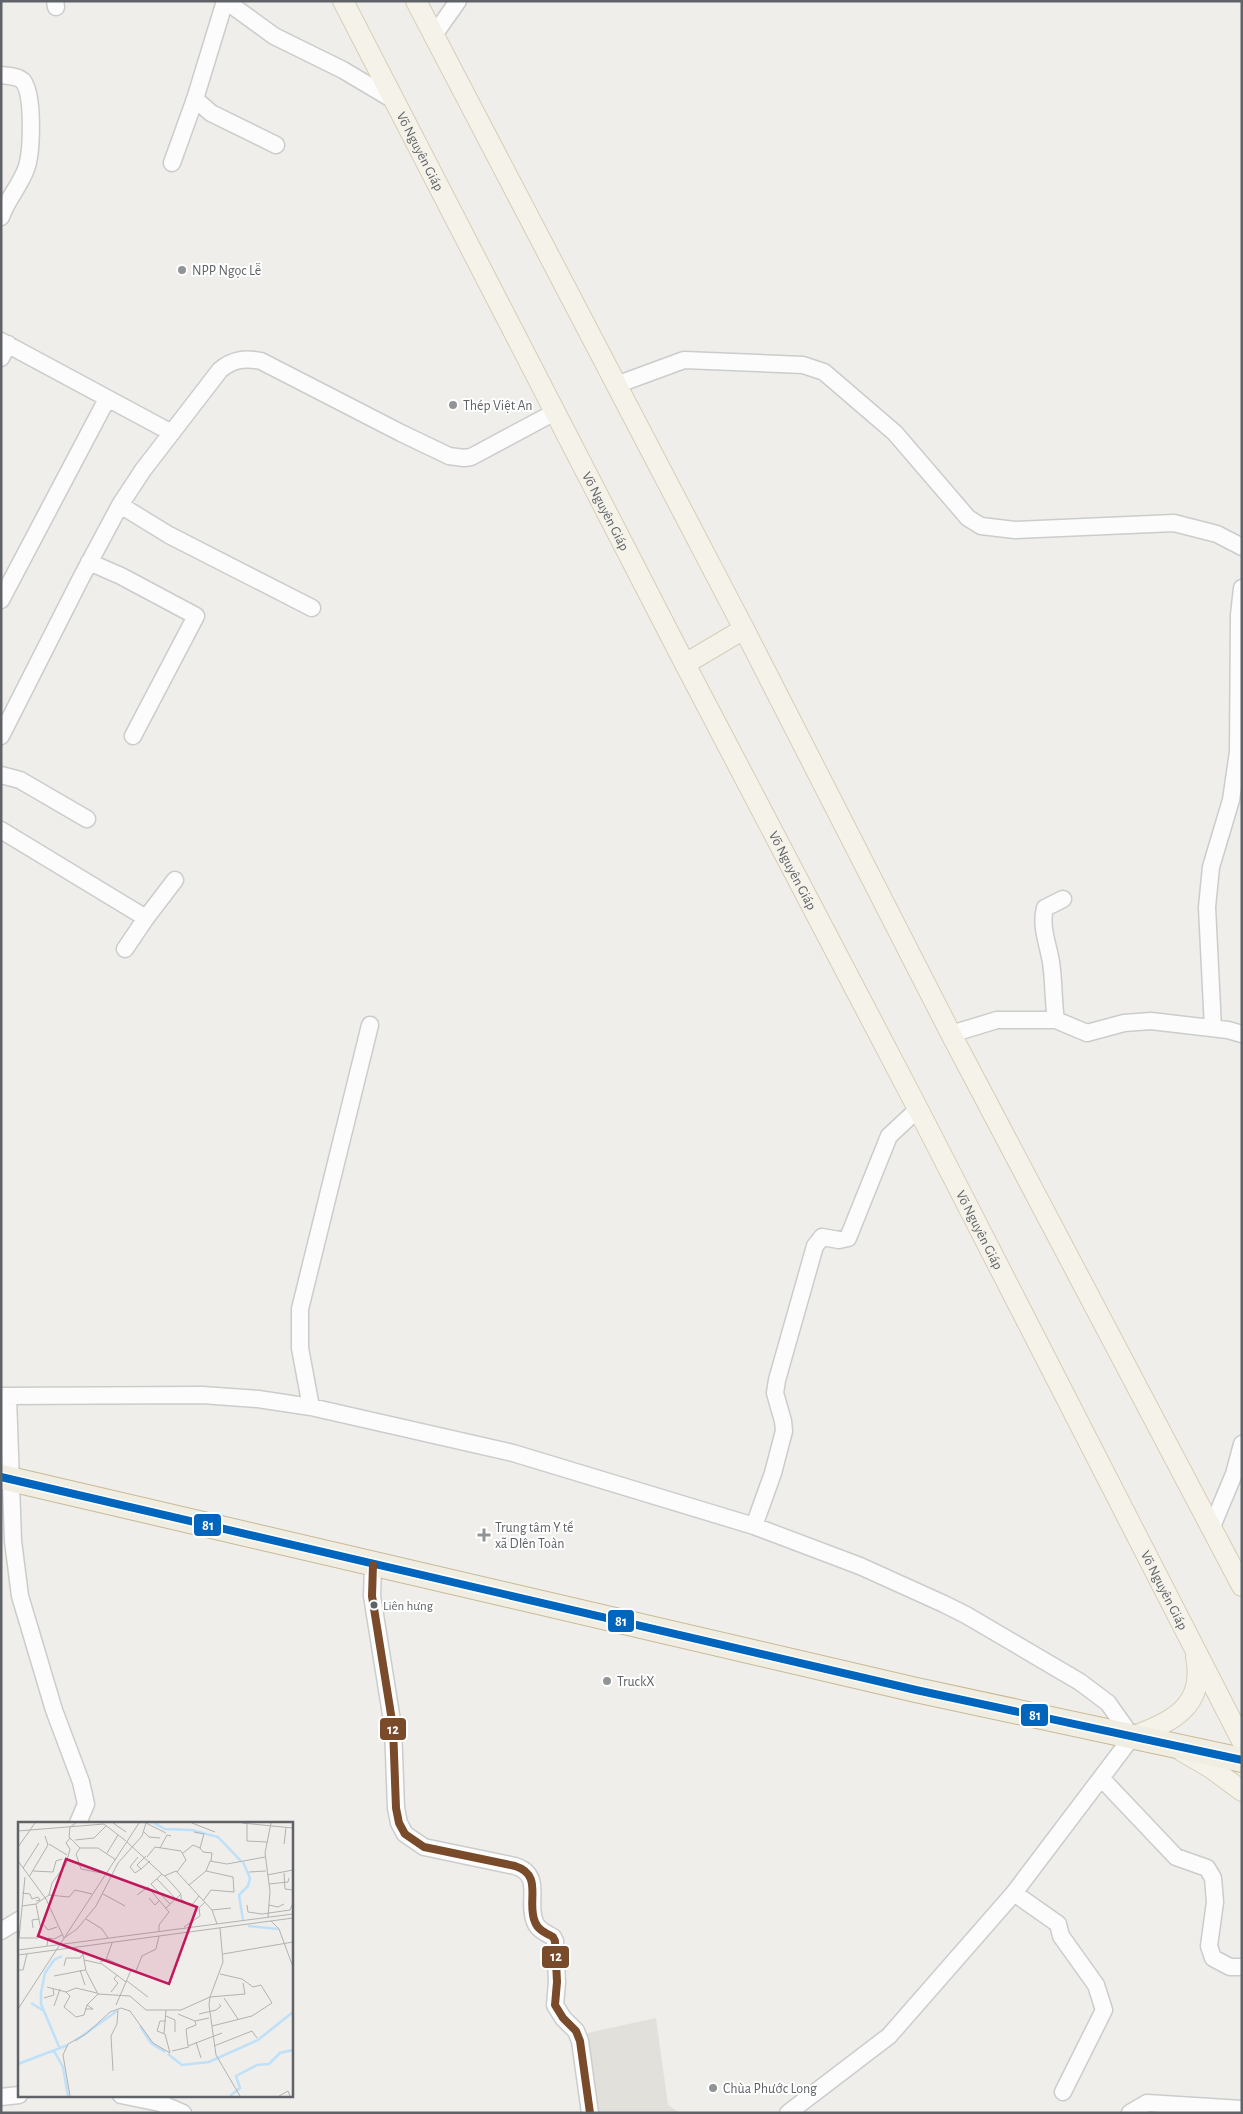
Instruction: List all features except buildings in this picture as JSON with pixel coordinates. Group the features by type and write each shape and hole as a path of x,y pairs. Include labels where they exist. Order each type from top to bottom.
{"highway":[{"path":"6,1478 906,1688 1242,1760"}],"main road":[{"name":"Võ Nguyên Giáp","path":"343,1 685,664 918,1109 1242,1741"},
{"path":"416,1 744,629 951,1034 1242,1586"},
{"path":"685,664 744,629"},
{"path":"1132,1737 1170,1722 1182,1712 1191,1700 1198,1679 1193,1645"},
{"path":"1167,1744 1193,1756 1242,1791"}],"street":[{"path":"172,163 195,99 226,1 274,36 343,70 395,101"},
{"path":"434,35 458,1"},
{"path":"1,75 18,78 25,84 28,96 31,147 27,167 1,217"},
{"path":"195,99 211,113 276,145"},
{"path":"4,347 172,433"},
{"path":"1,736 120,505 143,470 220,370 232,361 249,358 287,372 401,433 456,458 471,457 555,412"},
{"path":"616,385 684,360 813,367 824,372 888,425 968,518 981,526 1014,530 1168,523 1217,534 1242,547"},
{"path":"1,600 107,399"},
{"path":"120,505 176,539 312,608"},
{"path":"89,562 122,576 196,616 133,736"},
{"path":"1213,1028 1207,907 1210,868 1231,800 1238,752 1242,588"},
{"path":"1,775 20,780 87,819"},
{"path":"1,830 146,918"},
{"path":"125,949 175,880"},
{"path":"1056,1020 1052,994 1051,963 1043,922 1045,908 1063,899"},
{"path":"951,1034 997,1020 1056,1020 1087,1033 1138,1021 1151,1021 1213,1028 1242,1034"},
{"path":"311,1406 300,1348 300,1309 370,1025"},
{"path":"754,1526 773,1473 784,1431 775,1393 777,1380 815,1246 822,1237 839,1240 848,1238 885,1144 894,1130 918,1109"},
{"path":"78,1822 86,1804 81,1782 54,1710 20,1596 6,1478 4,1397 202,1395 311,1406 513,1453 754,1526 860,1566 966,1615 1080,1682 1108,1703 1132,1737 1014,1893 890,2036 788,2113"},
{"path":"1212,1529 1234,1474 1242,1444"},
{"path":"373,1565 372,1596 394,1728 396,1808 399,1823 405,1834 424,1847 515,1866 523,1869 528,1874 531,1880 534,1920 542,1931 553,1937 555,1941 557,1982 555,2005 563,2018 576,2031 580,2041 590,2113"},
{"path":"1102,1778 1176,1856 1207,1868 1213,1878 1215,1902 1209,1946 1214,1958 1230,1967 1242,1966"},
{"path":"1014,1893 1058,1924 1061,1936 1096,1985 1104,2010 1063,2092"},
{"path":"1,1931 18,1921"},
{"path":"1,2097 18,2095"},
{"path":"125,2096 160,2104 183,2113"},
{"path":"1130,2113 1147,2103 1242,2109"}],"shaded area":[{"path":"656,2018 668,2105 680,2113 594,2113 583,2034"}],"transit line":[{"name":"81","path":"1,1477 916,1690 1242,1760"},
{"name":"12","path":"373,1565 372,1596 393,1727 396,1808 399,1823 405,1834 424,1847 515,1866 524,1870 529,1876 532,1882 532,1906 536,1925 553,1937 555,1941 557,1982 555,2005 563,2018 576,2031 580,2041 590,2113"}],"place":[{"name":"NPP Ngọc Lễ","path":"182,270"},
{"name":"Thép Việt An","path":"453,405"},
{"name":"Trung tâm Y tế xã DIên Toàn","path":"484,1535"},
{"name":"Liên hưng","path":"374,1605"},
{"name":"TruckX","path":"607,1681"},
{"name":"Chùa Phước Long","path":"713,2088"}]}
